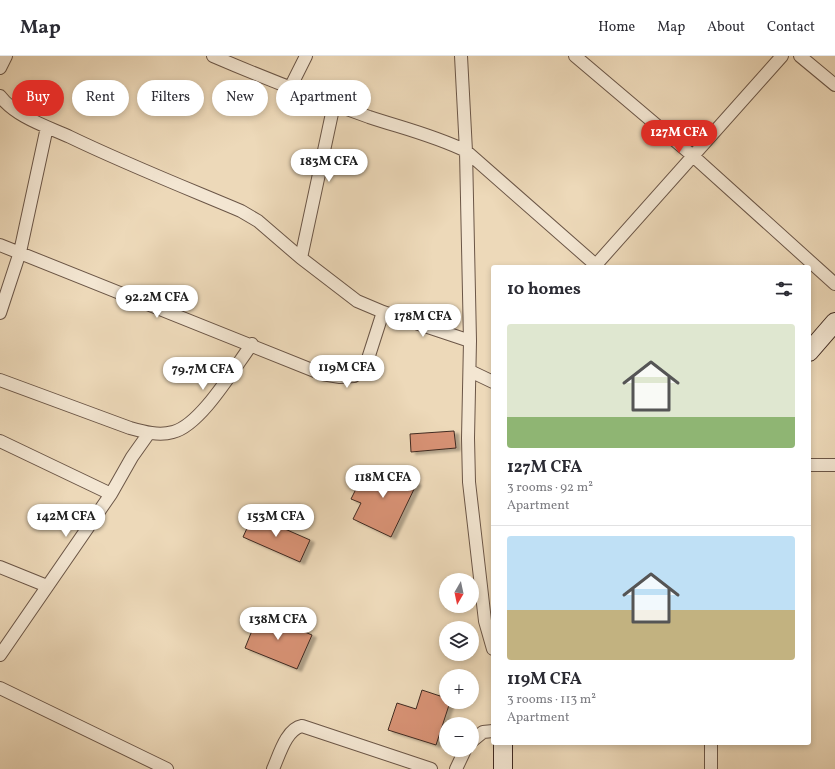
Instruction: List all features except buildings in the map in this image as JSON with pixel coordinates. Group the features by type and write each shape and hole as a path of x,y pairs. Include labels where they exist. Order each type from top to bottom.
{"street":[{"path":"0,68 6,56"},
{"path":"213,56 276,82"},
{"path":"294,80 306,56"},
{"path":"461,56 466,151 470,341 468,438 469,482 485,621 491,642"},
{"path":"575,56 693,156 835,284"},
{"path":"597,265 782,56"},
{"path":"800,56 835,85"},
{"path":"0,96 5,103 48,127 126,163 241,211 258,221 357,301 383,312 470,341"},
{"path":"302,258 332,116"},
{"path":"371,116 440,138 466,151 595,265"},
{"path":"0,313 20,252 48,127"},
{"path":"0,245 252,344 322,374 340,378 354,376 365,368 383,312"},
{"path":"811,350 835,322"},
{"path":"0,380 130,428 148,433 166,434 174,432 193,422 252,344"},
{"path":"470,371 491,381"},
{"path":"0,655 111,494 132,457 148,433"},
{"path":"0,441 111,494"},
{"path":"811,464 835,465"},
{"path":"0,567 47,586"},
{"path":"0,688 167,769"},
{"path":"273,769 286,742 294,730 302,726 431,769"},
{"path":"479,735 483,732 491,731"},
{"path":"503,745 503,769"},
{"path":"711,745 711,769"},
{"path":"456,769 462,757"}]}
